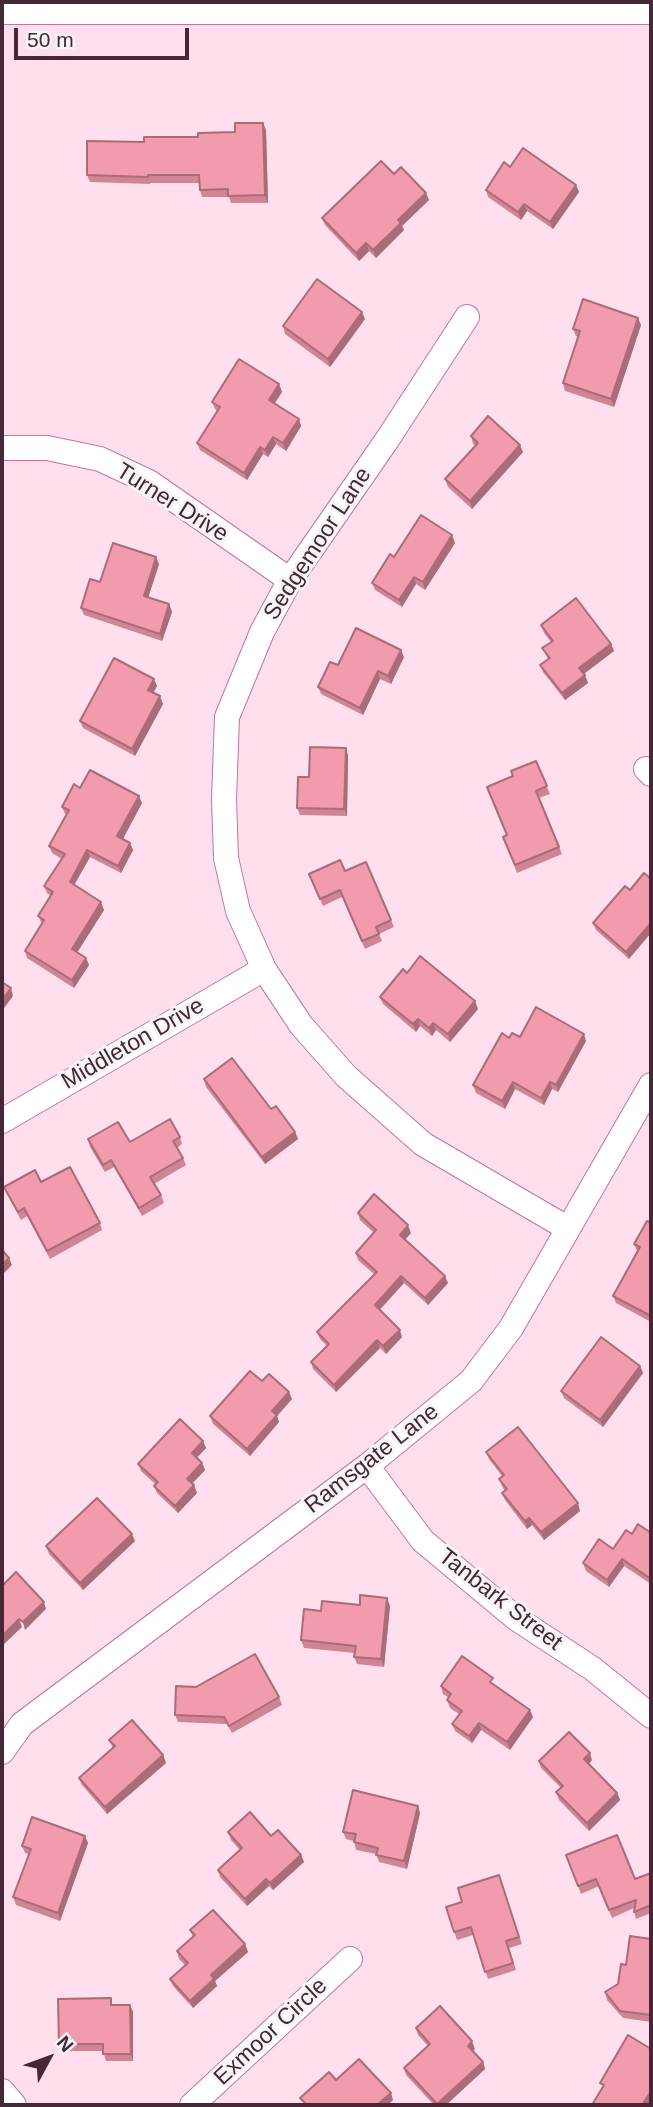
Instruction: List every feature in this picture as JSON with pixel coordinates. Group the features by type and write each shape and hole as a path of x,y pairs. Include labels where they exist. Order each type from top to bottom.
{"street":[{"path":"2,9 588,6 651,9"},
{"name":"Sedgemoor Lane","path":"467,317 387,440 290,580 262,632 227,717 224,799 226,858 238,911 264,969 301,1025 346,1076 423,1144 568,1228"},
{"name":"Turner Drive","path":"2,448 47,447 100,459 149,482 290,580"},
{"name":"Middleton Drive","path":"2,1121 264,969"},
{"name":"Ramsgate Lane","path":"2,1752 22,1724 367,1466 471,1381 511,1328 651,1085"},
{"name":"Tanbark Street","path":"367,1466 423,1541 517,1619 593,1669 651,1716"},
{"name":"Exmoor Circle","path":"192,2105 350,1959"},
{"path":"2,2091 14,2105"}],"building":[{"path":"235,123 263,123 265,195 228,196 228,189 200,190 199,175 87,175 87,141 144,142 144,137 198,137 198,133 235,132"},
{"path":"523,148 576,185 550,222 524,204 518,212 486,190 504,162 510,167"},
{"path":"381,161 394,174 401,167 426,193 398,220 401,223 373,250 366,243 356,253 322,218"},
{"path":"317,279 362,312 328,359 283,326"},
{"path":"583,299 638,318 611,399 563,383 580,331 573,329"},
{"path":"239,359 279,384 269,400 299,419 283,443 273,437 265,450 260,447 244,473 197,443 220,407 212,402"},
{"path":"488,416 520,445 470,501 445,479 478,443 471,436"},
{"path":"421,515 452,535 423,582 414,577 399,600 372,583 390,554 394,557"},
{"path":"113,543 156,557 144,596 169,604 160,634 81,608 90,579 100,582"},
{"path":"576,598 611,644 579,668 585,675 562,693 540,665 550,658 542,648 553,641 541,625"},
{"path":"356,628 401,650 388,676 378,671 360,708 318,687 330,662 338,665"},
{"path":"114,658 154,679 148,690 160,696 132,749 80,721"},
{"path":"310,747 346,748 344,809 297,808 298,777 309,777"},
{"path":"536,761 547,786 536,791 559,847 515,865 503,837 507,835 487,787 513,776 511,771"},
{"path":"90,770 139,796 117,836 130,843 118,866 87,850 70,882 101,902 72,949 86,958 72,980 25,951 44,920 38,916 53,892 44,886 65,854 49,846 69,810 62,807 74,784 80,788"},
{"path":"340,860 345,871 366,862 391,920 376,927 379,934 362,941 340,890 320,899 309,874"},
{"path":"644,873 651,879 651,923 626,952 593,923 625,886 630,890"},
{"path":"420,956 475,1001 448,1034 433,1023 429,1028 418,1019 413,1024 380,997 403,969 407,973"},
{"path":"2,982 11,988 2,1000"},
{"path":"536,1007 584,1034 556,1085 550,1082 541,1098 513,1082 502,1101 473,1085 502,1033 509,1038 512,1033 520,1037"},
{"path":"232,1058 271,1109 276,1106 295,1132 262,1157 204,1079"},
{"path":"170,1119 180,1137 173,1141 183,1158 150,1177 161,1195 139,1208 111,1160 103,1165 88,1139 118,1122 130,1142"},
{"path":"70,1167 100,1223 47,1251 24,1208 18,1212 4,1187 35,1170 41,1182"},
{"path":"374,1194 408,1225 400,1235 445,1276 425,1298 401,1276 375,1305 400,1330 383,1346 377,1340 334,1385 311,1362 329,1344 317,1332 377,1272 356,1253 376,1230 358,1213"},
{"path":"647,1221 651,1223 651,1316 613,1296 640,1247 634,1244"},
{"path":"2,1250 9,1258 2,1265"},
{"path":"601,1337 640,1366 600,1420 561,1391"},
{"path":"250,1371 262,1381 269,1374 289,1392 272,1411 277,1415 247,1449 210,1416"},
{"path":"180,1419 203,1441 192,1453 202,1463 187,1479 194,1485 175,1506 154,1486 158,1482 138,1464"},
{"path":"518,1427 578,1503 541,1532 529,1518 525,1521 502,1493 507,1489 499,1479 504,1475 486,1452"},
{"path":"97,1498 132,1534 80,1583 46,1546"},
{"path":"638,1524 651,1533 651,1579 622,1559 607,1580 583,1563 599,1539 613,1549 626,1530 632,1534"},
{"path":"16,1572 44,1602 23,1622 19,1619 2,1636 2,1586"},
{"path":"360,1595 387,1598 381,1659 354,1657 356,1646 301,1640 304,1609 321,1611 322,1601 360,1605"},
{"path":"255,1654 279,1697 229,1726 224,1717 175,1715 176,1686 196,1687"},
{"path":"462,1656 493,1678 490,1682 530,1710 507,1742 479,1723 469,1736 452,1724 462,1711 447,1700 451,1694 441,1686"},
{"path":"132,1720 163,1755 105,1807 79,1778 115,1746 109,1740"},
{"path":"569,1732 590,1753 584,1759 617,1793 587,1823 556,1792 563,1786 539,1761"},
{"path":"353,1790 418,1806 404,1861 376,1855 378,1848 354,1842 356,1834 343,1832"},
{"path":"250,1812 271,1836 278,1830 301,1855 270,1883 266,1879 245,1899 218,1870 242,1848 228,1832"},
{"path":"32,1817 85,1836 58,1913 13,1897 31,1849 22,1846"},
{"path":"617,1835 635,1879 651,1873 651,1905 634,1912 636,1900 609,1910 596,1879 578,1886 566,1855"},
{"path":"499,1875 519,1937 506,1941 513,1963 485,1972 471,1927 454,1932 446,1907 462,1902 458,1888"},
{"path":"213,1910 245,1944 211,1975 214,1979 190,2001 170,1979 188,1963 177,1951 195,1935 190,1930"},
{"path":"630,1936 651,1939 651,2015 620,2011 605,1992 618,1984 621,1964 626,1965"},
{"path":"111,1998 111,2005 130,2005 131,2054 103,2054 103,2044 59,2044 58,1999"},
{"path":"440,2006 472,2041 468,2046 483,2062 437,2104 404,2068 430,2044 416,2028"},
{"path":"628,2035 651,2049 651,2091 642,2105 592,2105 604,2085 600,2083"},
{"path":"359,2059 391,2093 377,2105 307,2105 300,2098 329,2072 336,2080"}]}
